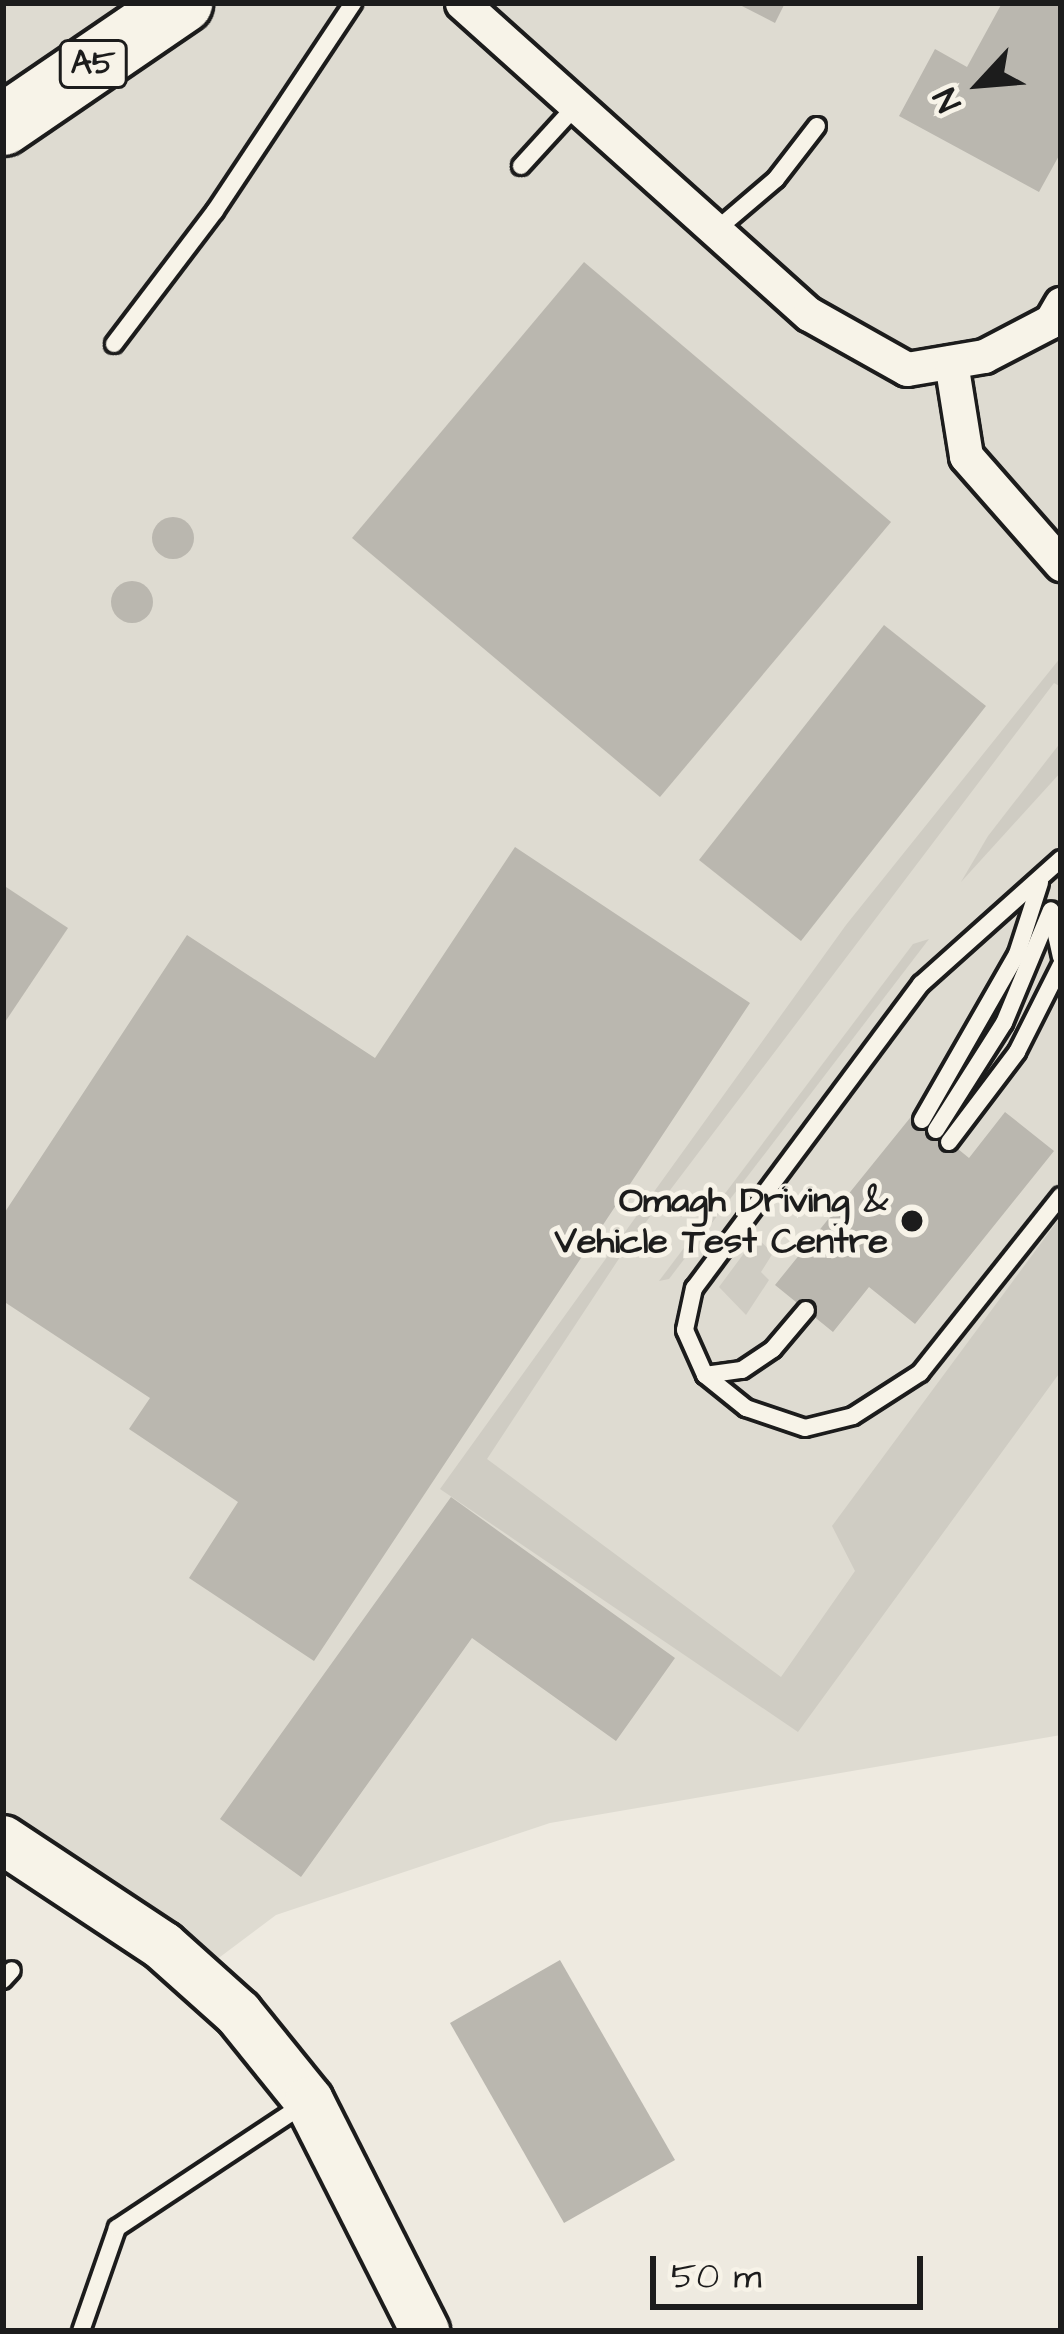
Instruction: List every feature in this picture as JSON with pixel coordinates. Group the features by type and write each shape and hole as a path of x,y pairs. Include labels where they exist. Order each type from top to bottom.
{"highway":[{"name":"A5","path":"3,125 182,3"}],"main road":[{"path":"3,1840 163,1946 238,2013 309,2102 425,2331"}],"street":[{"path":"462,3 809,314 908,369 1000,348 1052,321 1061,304"},
{"path":"951,362 966,456 1061,564"}],"lane":[{"path":"114,344 215,211 353,3"},
{"path":"521,166 574,108"},
{"path":"714,232 776,179 817,126"},
{"path":"1061,860 1040,884 921,984 694,1288 685,1330 705,1375 746,1408 805,1428 853,1416 920,1373 1061,1196"},
{"path":"935,1131 1017,1052 1061,961 1051,910 1040,884"},
{"path":"935,1131 1017,954 1040,884"},
{"path":"935,1131 1004,1023 1051,910"},
{"path":"705,1375 742,1370 772,1349 806,1310"},
{"path":"81,2331 117,2228 309,2102"}],"shaded area":[{"path":"3,3 1061,3 1061,1735 550,1823 276,1915 212,1963 3,1817"},
{"path":"1061,657 1061,687 1054,683 624,1251 487,1459 781,1677 855,1571 832,1526 1061,1216 1061,1371 798,1732 440,1489 846,925"},
{"path":"1061,742 1061,772 961,882 988,836"},
{"path":"929,939 669,1279 659,1281 913,944"},
{"path":"756,1237 773,1253 761,1272 769,1280 746,1315 719,1287"}],"building":[{"path":"736,3 785,3 775,23"},
{"path":"1002,3 1061,3 1061,152 1039,192 899,116 935,49 967,67"},
{"path":"584,262 891,522 660,797 352,538"},
{"path":"173,517 188,523 194,538 188,553 173,559 158,553 152,538 158,523"},
{"path":"132,581 147,587 153,602 147,617 132,623 117,617 111,602 117,587"},
{"path":"884,625 986,706 801,941 699,860"},
{"path":"515,847 750,1003 314,1661 189,1578 238,1502 129,1429 150,1398 3,1301 3,1215 187,935 375,1058"},
{"path":"3,885 68,928 3,1025"},
{"name":"Omagh Driving & Vehicle Test Centre","path":"1005,1112 1054,1151 915,1324 869,1287 833,1332 775,1285 914,1113 969,1158"},
{"path":"451,1497 675,1658 616,1741 472,1638 301,1877 220,1819"},
{"path":"560,1960 675,2160 564,2223 450,2023"}],"place":[{"name":"Omagh Driving & Vehicle Test Centre","path":"912,1221"}]}
